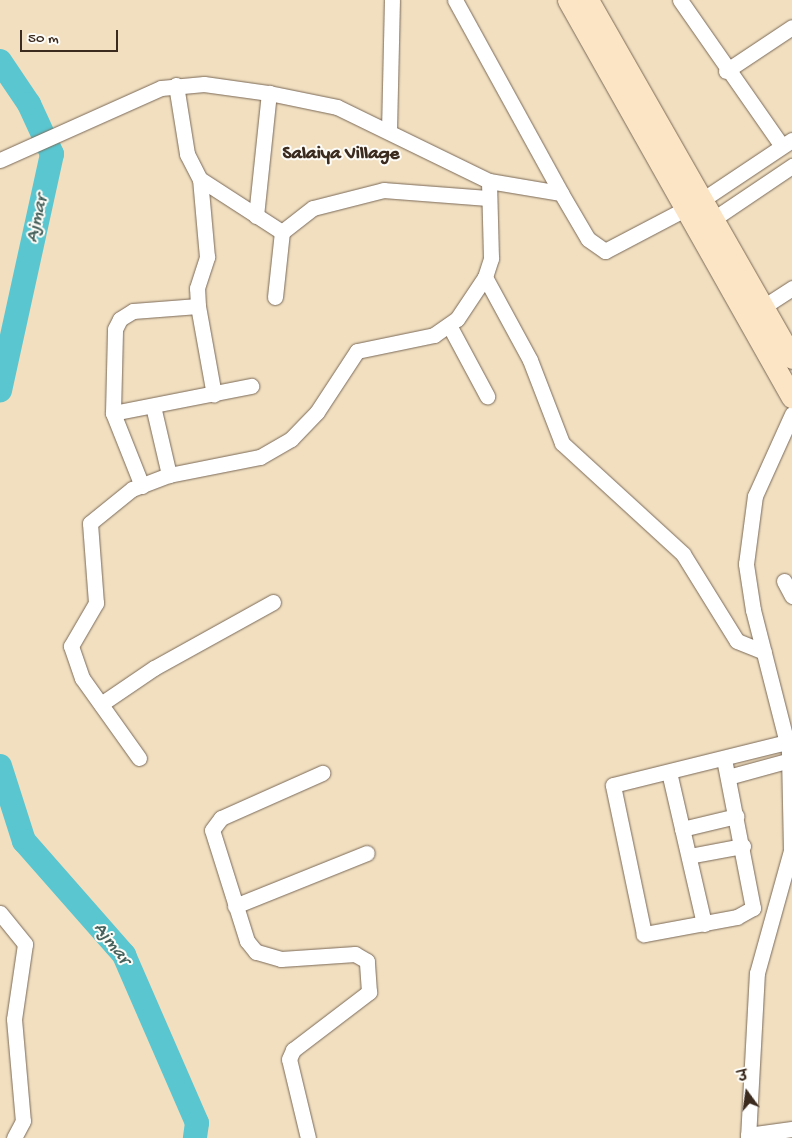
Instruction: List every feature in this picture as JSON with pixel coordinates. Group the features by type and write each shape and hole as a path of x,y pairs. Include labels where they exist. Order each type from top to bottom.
{"street":[{"path":"389,131 392,0"},
{"path":"455,0 561,193 598,250 620,245 695,204 787,143 726,71 683,1"},
{"path":"568,0 695,204"},
{"path":"588,0 706,224 792,397"},
{"path":"726,71 792,27"},
{"path":"0,160 161,88 176,85 269,93 337,107 489,181 561,193"},
{"path":"176,85 187,154 200,180 207,256 197,288 198,306 214,395"},
{"path":"256,216 269,93"},
{"path":"706,224 792,166"},
{"path":"200,180 282,232"},
{"path":"139,758 82,678 71,646 96,603 90,523 142,486 169,475 260,457 291,439 317,412 357,352 406,344 449,325 485,276 491,250 487,198 489,181"},
{"path":"275,297 282,232 313,208 384,190 487,198"},
{"path":"706,224 763,307 792,358"},
{"path":"485,276 530,360 562,443 683,554 737,641 764,652"},
{"path":"763,307 792,288"},
{"path":"142,486 113,413 115,329 120,319 132,311 198,306"},
{"path":"449,325 487,396"},
{"path":"113,413 214,395 251,386"},
{"path":"153,406 169,475"},
{"path":"792,414 755,496 746,564 764,652 790,751 791,850 757,973 748,1137 792,1129"},
{"path":"784,581 792,596"},
{"path":"101,704 154,668 273,602"},
{"path":"724,759 743,846 753,908 745,914 704,924 655,935 644,934 614,785 724,759 790,751"},
{"path":"728,777 790,751"},
{"path":"669,772 704,924"},
{"path":"308,1138 289,1059 293,1050 369,992 367,961 355,954 267,958 247,941 213,841 215,823 322,773"},
{"path":"682,828 736,816"},
{"path":"688,856 743,846"},
{"path":"235,906 367,853"},
{"path":"0,913 26,944 14,1019 23,1121 14,1138"}],"waterway":[{"name":"Ajmar","path":"0,61 29,104 52,154 0,390"},
{"name":"Ajmar","path":"0,766 24,841 124,955 197,1123 195,1138"}],"district":[{"name":"Salaiya Village","path":"341,155"}]}
